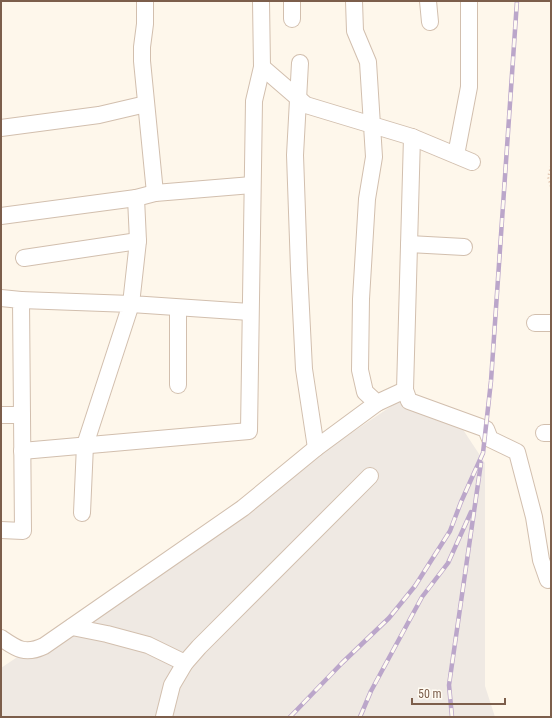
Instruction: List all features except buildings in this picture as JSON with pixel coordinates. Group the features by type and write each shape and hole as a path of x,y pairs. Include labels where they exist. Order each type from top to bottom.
{"street":[{"path":"145,1 145,24 142,40 146,104 155,193"},
{"path":"22,451 249,431 254,101 262,67 261,1"},
{"path":"292,1 292,19"},
{"path":"354,1 355,31 368,62 374,157 366,207 361,299 360,370 365,392 377,403"},
{"path":"428,1 430,22"},
{"path":"456,155 469,87 469,1"},
{"path":"300,63 295,155 304,369 316,448"},
{"path":"262,67 306,105 412,138 472,162"},
{"path":"1,128 99,115 146,104"},
{"path":"412,138 405,390 409,401 486,429 490,439 517,452 534,517 541,560 550,583"},
{"path":"1,216 136,198 155,193 252,185"},
{"path":"82,513 85,445 132,304 138,241 136,198"},
{"path":"24,258 138,241"},
{"path":"409,244 464,247"},
{"path":"1,298 132,304 250,312"},
{"path":"1,530 23,531 21,300"},
{"path":"178,308 178,385"},
{"path":"535,323 551,323"},
{"path":"1,638 16,648 26,651 35,650 44,646 243,508 316,448 377,403 405,390"},
{"path":"1,415 22,415"},
{"path":"164,717 172,686 185,664 199,647 370,476"},
{"path":"72,627 107,634 148,645 185,664"}],"path":[{"path":"551,116 551,122"},
{"path":"551,166 548,177 551,187"}],"shaded area":[{"path":"399,401 460,425 485,463 485,686 495,717 1,717 1,668"}],"railway":[{"path":"290,717 342,663 389,618 415,586 450,531 483,453 491,381 517,1"},
{"path":"452,717 449,685 481,463"},
{"path":"360,717 371,691 422,597 448,563 471,512"}]}
